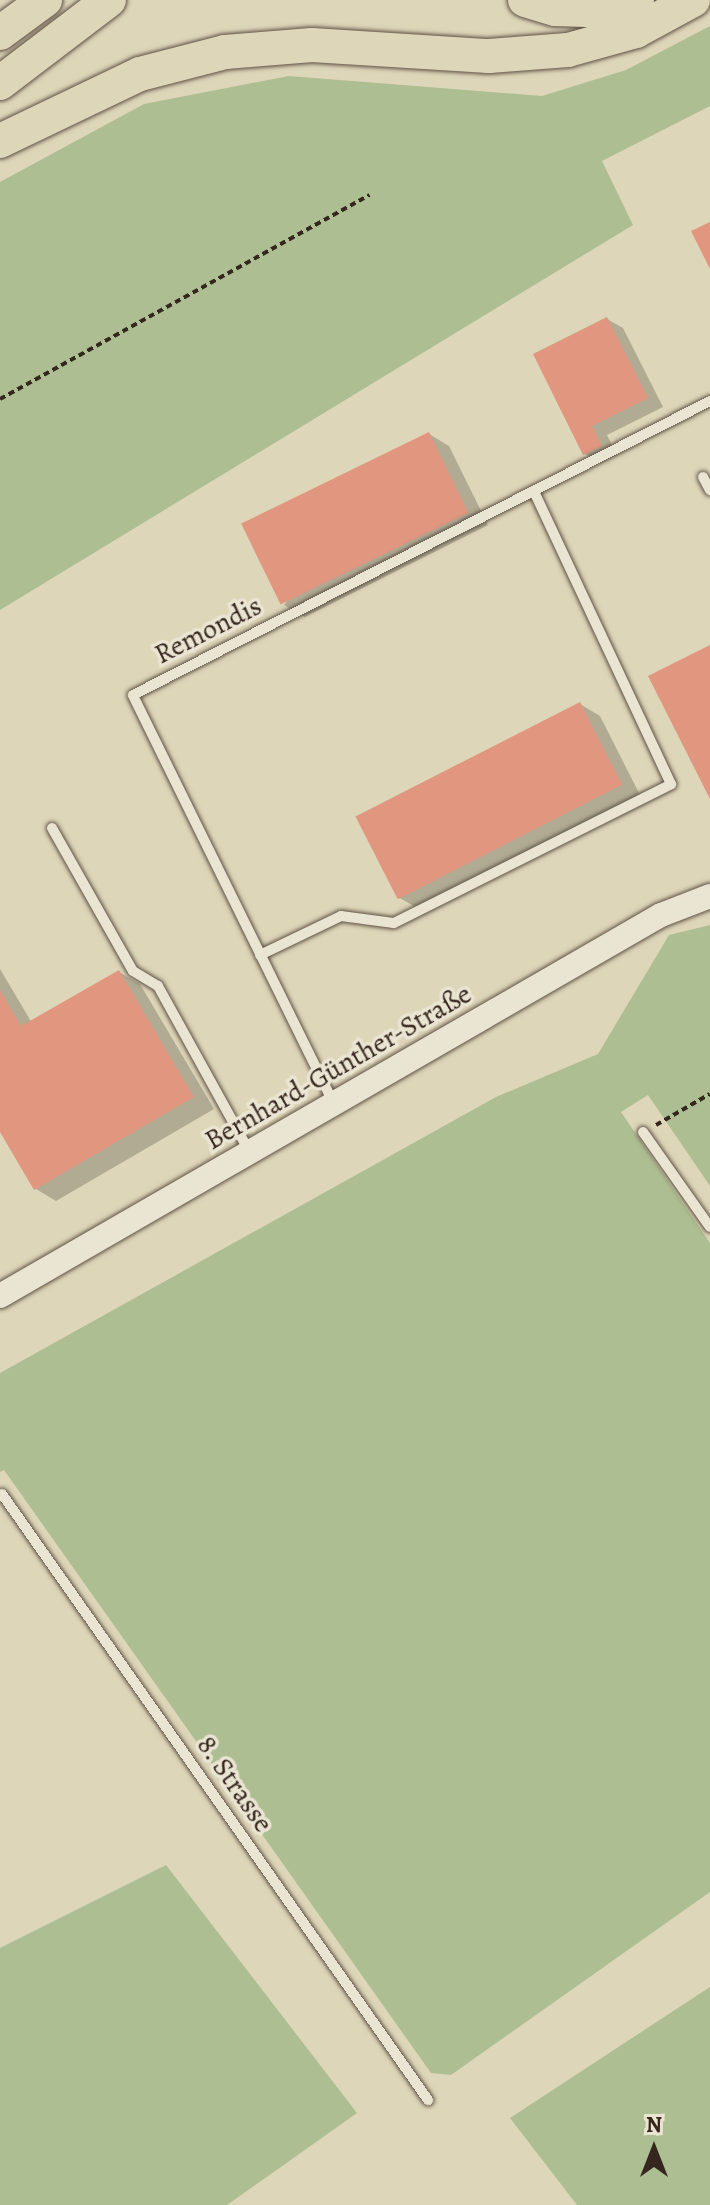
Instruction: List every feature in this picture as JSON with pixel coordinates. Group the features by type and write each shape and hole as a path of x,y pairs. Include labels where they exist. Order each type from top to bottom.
{"highway":[{"path":"0,33 45,0"},
{"path":"0,83 109,0"},
{"path":"525,0 555,9 593,10 637,0"},
{"path":"0,141 140,74 225,52 312,45 489,56 568,50 636,31 693,0"}],"street":[{"name":"Bernhard-Günther-Straße","path":"0,1296 661,915 710,896"}],"lane":[{"name":"Remondis","path":"334,1104 133,695 710,401"},
{"path":"703,477 710,490"},
{"path":"260,955 341,916 394,923 671,784 534,491"},
{"path":"52,828 133,971 158,986 250,1152"},
{"path":"643,1132 710,1227"},
{"name":"8. Strasse","path":"2,1494 428,2100"}],"path":[{"path":"0,399 369,195"},
{"path":"643,1132 710,1094"}],"green space":[{"path":"710,26 710,106 602,161 633,225 0,610 0,182 144,104 289,76 542,96 626,70"},
{"path":"710,925 710,1186 648,1095 621,1112 710,1243 710,1892 451,2075 431,2073 4,1470 0,1472 0,1373 496,1097 598,1054 669,935"},
{"path":"166,1865 357,2113 227,2205 0,2205 0,1948"},
{"path":"710,1987 710,2205 577,2205 510,2118"}],"building":[{"path":"710,222 710,269 691,231"},
{"path":"607,317 648,398 592,426 602,446 583,455 533,354"},
{"path":"429,432 468,513 281,605 241,524"},
{"path":"710,645 710,799 648,676"},
{"path":"580,702 622,785 398,899 355,816"},
{"path":"119,970 194,1097 34,1190 0,1132 0,990 21,1026"}]}
